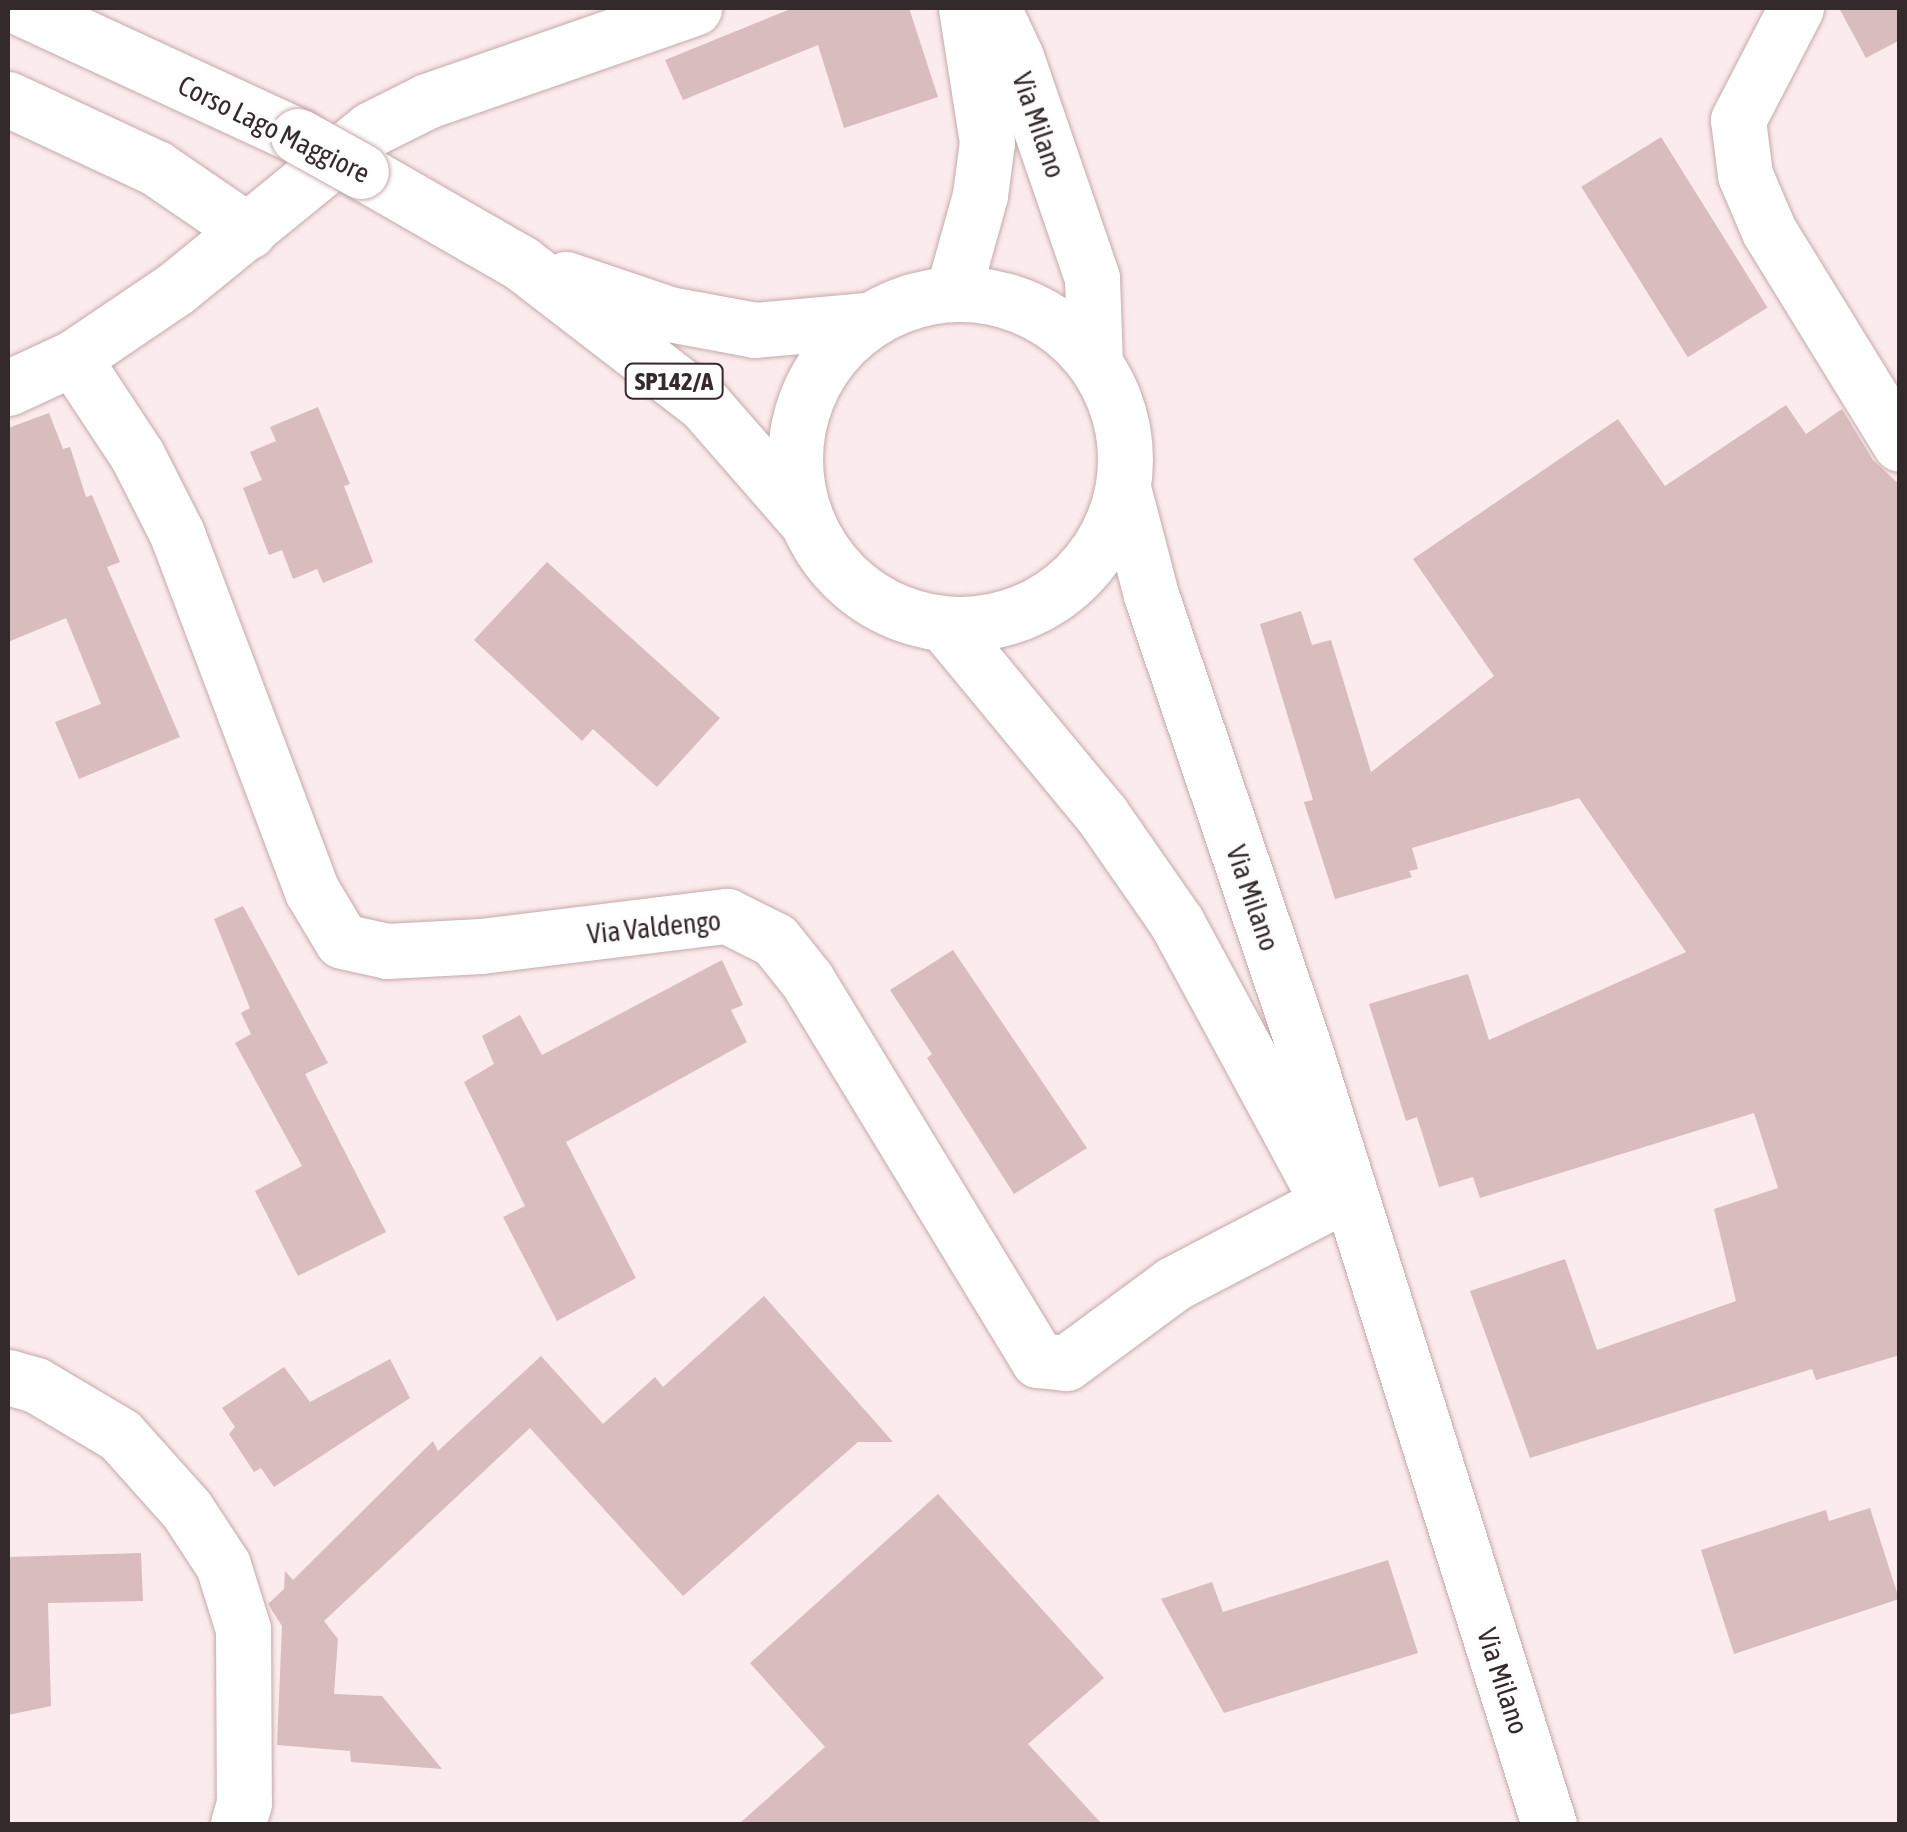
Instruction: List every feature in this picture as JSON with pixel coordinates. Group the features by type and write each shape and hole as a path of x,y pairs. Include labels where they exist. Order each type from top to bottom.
{"main road":[{"name":"Corso Lago Maggiore","path":"21,8 298,136 521,263 704,404 806,522"},
{"path":"8,388 73,358 175,289 360,137 427,101 694,8"},
{"name":"Via Milano","path":"954,292 980,194 987,142 966,8"},
{"name":"Via Milano","path":"993,8 1016,57 1092,278 1095,362"},
{"path":"1796,8 1738,120 1745,175 1769,231 1900,444"},
{"path":"8,99 156,168 248,230"},
{"name":"Corso Lago Maggiore","path":"521,263 669,314 754,330 868,320"},
{"path":"954,292 994,296 1033,309 1067,332 1095,362 1116,401 1122,430 1123,488 1108,534 1079,575 1040,605 993,622 944,624 900,614 861,592 828,561 806,522 794,466 801,410 826,359 868,320 909,300 954,292"},
{"name":"Via Valdengo","path":"73,358 137,455 177,534 312,890 342,941 388,951 481,946 727,916 774,940 807,980 1038,1360 1066,1363 1172,1284 1328,1203"},
{"name":"Via Milano","path":"1123,488 1151,595 1302,1044 1549,1824"},
{"name":"Via Milano","path":"944,624 1102,816 1177,922 1384,1309"},
{"path":"8,1378 36,1385 120,1435 187,1510 223,1565 243,1629 244,1803 238,1824"}],"building":[{"path":"793,8 909,8 938,97 844,128 818,45 683,100 665,60"},
{"path":"1839,8 1900,8 1900,40 1866,58"},
{"path":"1661,137 1768,307 1688,357 1581,187"},
{"path":"1786,405 1806,434 1842,409 1873,460 1900,485 1900,1355 1816,1380 1812,1369 1530,1458 1470,1291 1565,1259 1597,1350 1736,1301 1714,1209 1778,1188 1754,1113 1480,1198 1473,1177 1439,1187 1417,1117 1406,1121 1369,1004 1468,974 1489,1040 1686,952 1579,798 1412,848 1418,869 1409,871 1412,877 1335,899 1304,802 1313,800 1260,624 1301,611 1312,645 1331,640 1371,772 1494,676 1413,559 1618,419 1665,486"},
{"path":"318,407 350,484 344,486 373,562 323,583 317,569 293,579 282,550 269,555 243,488 262,480 250,452 276,441 270,427"},
{"path":"49,413 63,449 70,447 86,497 92,495 120,562 107,567 180,737 79,779 55,722 101,704 66,618 8,642 8,428"},
{"path":"547,562 720,718 657,787 593,729 582,741 474,640"},
{"path":"243,906 328,1063 305,1074 386,1232 298,1276 255,1191 302,1166 235,1043 251,1034 241,1013 250,1008 214,919"},
{"path":"953,950 1087,1148 1014,1194 927,1058 932,1054 890,990"},
{"path":"722,960 743,1005 731,1010 747,1042 566,1142 636,1278 557,1321 503,1217 525,1206 464,1082 494,1064 482,1036 520,1015 542,1055"},
{"path":"764,1296 893,1442 858,1442 683,1596 530,1428 324,1621 338,1639 334,1694 382,1696 442,1769 351,1762 350,1751 277,1745 282,1626 268,1604 284,1589 285,1571 293,1580 433,1441 438,1451 541,1356 603,1424 655,1377 663,1387"},
{"path":"390,1359 410,1398 274,1487 261,1468 254,1472 229,1434 235,1427 222,1408 284,1367 310,1402"},
{"path":"938,1494 1104,1678 1028,1744 1102,1824 739,1824 825,1747 750,1663"},
{"path":"1870,1508 1899,1599 1734,1654 1701,1550 1826,1510 1829,1521"},
{"path":"141,1553 143,1601 48,1603 51,1706 8,1715 8,1557"},
{"path":"1388,1560 1418,1653 1224,1713 1161,1599 1212,1582 1223,1612"}]}
